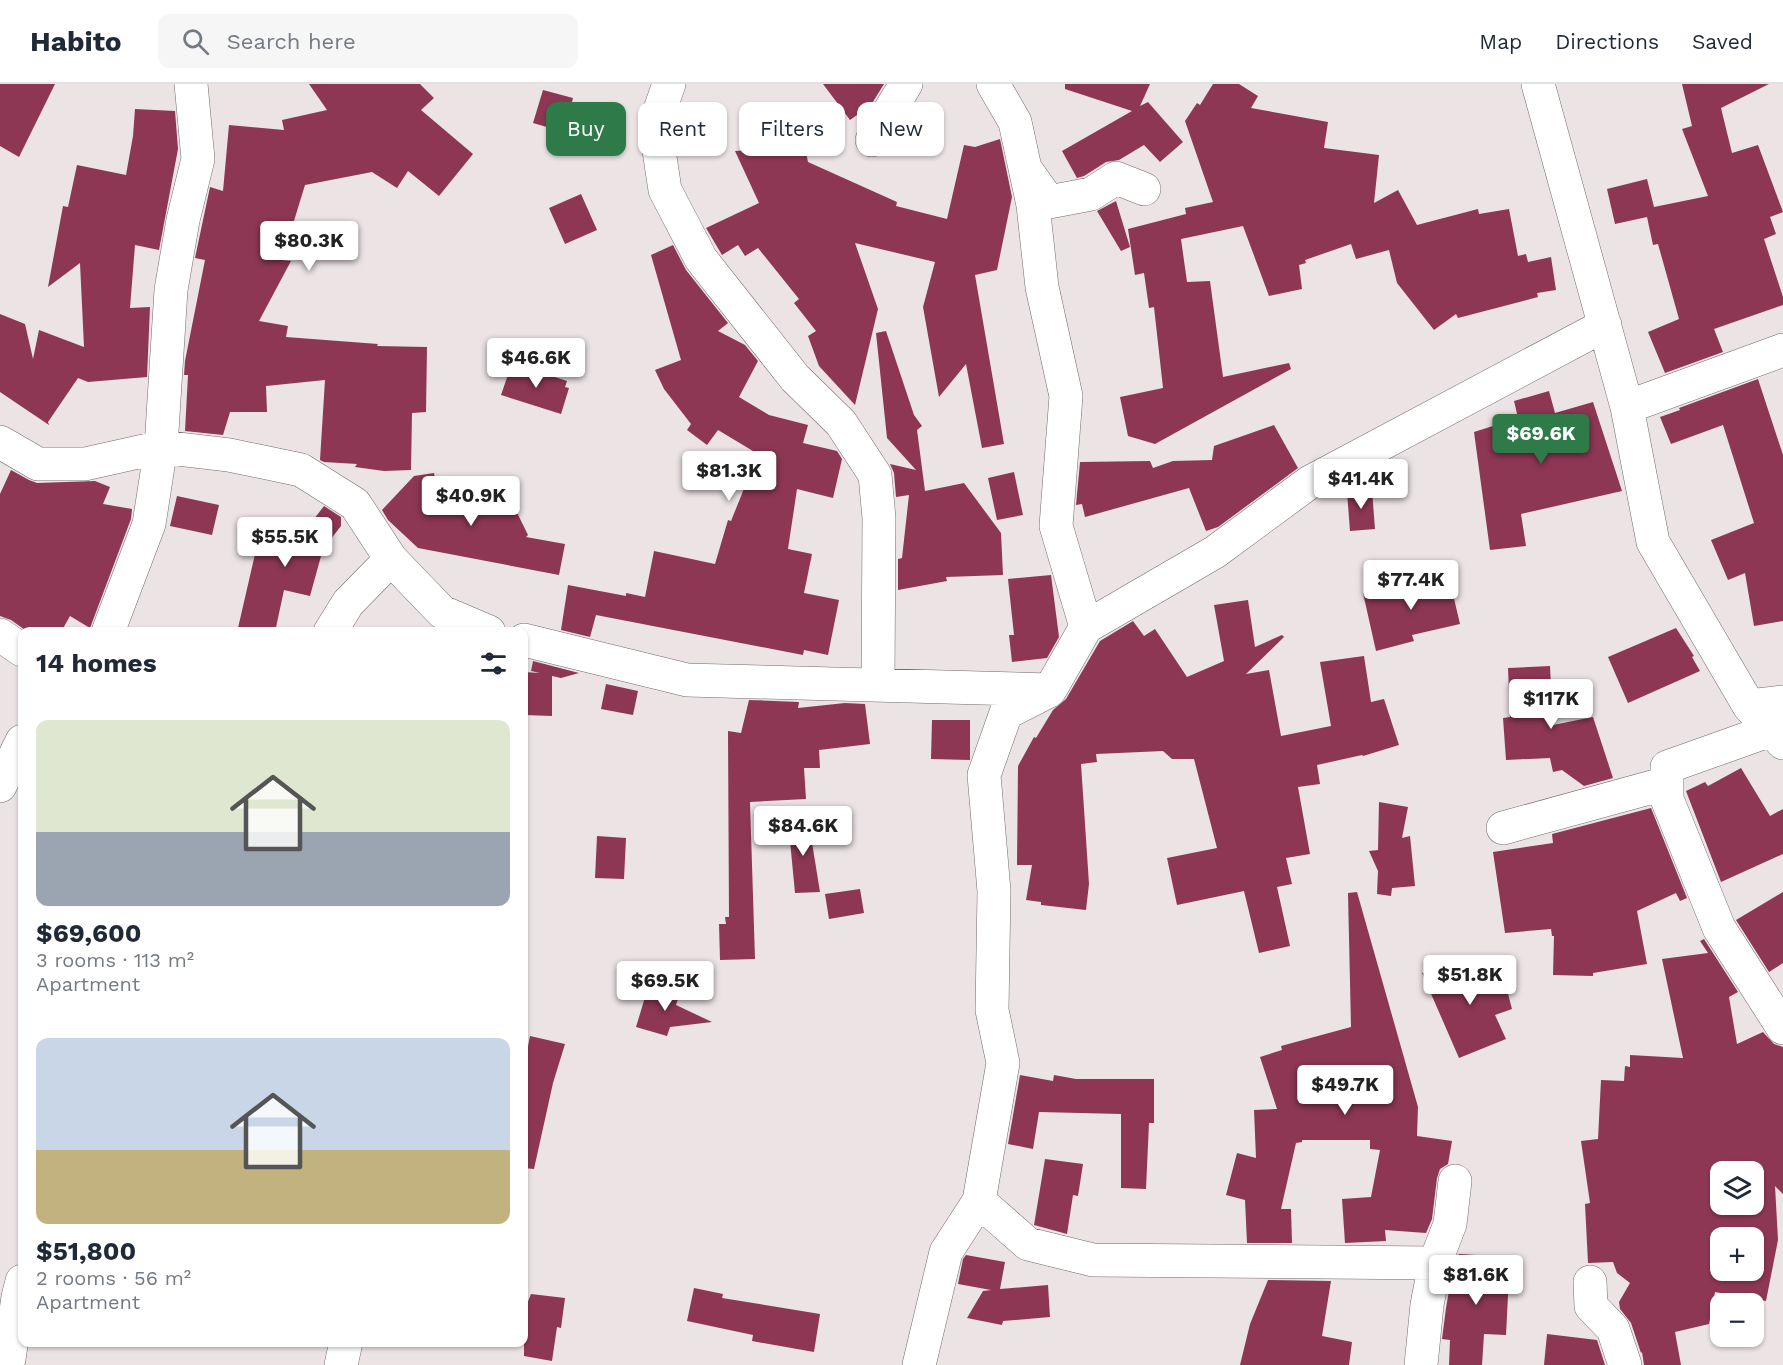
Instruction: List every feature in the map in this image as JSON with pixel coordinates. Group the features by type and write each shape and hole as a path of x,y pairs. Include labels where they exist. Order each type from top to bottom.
{"street":[{"path":"110,627 149,524 161,447 171,290 183,220 198,159 191,84"},
{"path":"669,84 655,124 665,190 700,260 795,378 841,423 875,475 879,518 878,684"},
{"path":"895,102 906,84"},
{"path":"993,84 1015,122 1033,205 1042,286 1066,396 1056,526 1086,627"},
{"path":"1538,84 1627,406 1653,542 1749,706 1779,725"},
{"path":"1024,167 1049,202 1091,195 1116,178 1144,189"},
{"path":"919,1365 945,1252 979,1201 1003,1062 992,1010 994,891 984,775 1006,713 1050,690 1086,627 1215,552 1311,482 1605,325"},
{"path":"1627,406 1783,350"},
{"path":"0,442 38,464 85,464 161,447 229,455 301,470 355,504 391,559 442,612 477,627"},
{"path":"333,627 348,603 391,559"},
{"path":"0,635 18,647"},
{"path":"528,641 687,680 1050,690"},
{"path":"1779,725 1667,766 1667,799 1719,928 1783,1028"},
{"path":"0,786 18,749"},
{"path":"1503,828 1667,783"},
{"path":"1421,1365 1426,1314 1435,1263 1450,1224 1455,1181"},
{"path":"979,1201 1028,1244 1094,1260 1435,1263"},
{"path":"1590,1282 1591,1306 1613,1329 1625,1365"},
{"path":"6,1365 9,1359 18,1296"},
{"path":"341,1365 345,1347"}],"building":[{"path":"0,84 55,84 19,157 0,146"},
{"path":"309,84 420,84 434,98 421,110 473,154 439,196 408,171 397,188 372,172 305,185 282,260 291,261 259,321 288,326 286,337 378,344 377,346 427,347 426,412 412,413 411,470 384,471 355,467 357,464 320,460 325,380 266,386 267,412 230,412 223,435 185,431 188,375 184,375 185,361 205,260 195,258 210,187 223,191 229,125 284,130 282,120 327,110"},
{"path":"823,84 884,84 873,102 857,102 857,115 850,120 845,113 845,102 836,102"},
{"path":"1065,84 1150,84 1140,106 1148,102 1183,142 1160,162 1144,145 1119,160 1106,162 1077,178 1062,151 1132,111 1065,89"},
{"path":"1213,84 1239,84 1258,96 1251,108 1328,122 1324,148 1379,155 1374,203 1398,190 1417,225 1478,209 1479,214 1509,209 1518,256 1526,254 1528,262 1551,257 1556,290 1537,293 1538,297 1458,318 1456,314 1434,330 1397,283 1389,250 1356,259 1351,244 1305,260 1306,263 1299,265 1302,289 1269,296 1243,226 1181,239 1187,282 1210,281 1223,377 1289,363 1291,369 1155,444 1128,436 1120,397 1163,388 1154,307 1149,308 1144,273 1135,275 1128,229 1186,214 1185,208 1213,202 1185,121 1197,103 1200,105"},
{"path":"1682,84 1769,84 1721,108 1732,153 1758,145 1783,212 1770,217 1776,234 1764,239 1783,297 1783,305 1714,329 1723,352 1665,373 1648,332 1679,319 1658,244 1653,245 1647,217 1615,224 1607,189 1647,179 1654,207 1708,196 1682,129 1692,126"},
{"path":"543,90 573,98 572,102 546,102 546,127 533,123"},
{"path":"135,109 175,111 178,149 159,250 135,245 130,308 150,307 147,377 88,382 78,378 48,422 49,425 0,392 0,314 25,324 33,359 39,330 84,347 80,263 48,287 63,206 68,207 77,165 126,175"},
{"path":"1000,139 1012,197 997,270 975,275 1004,444 982,448 966,364 939,397 923,307 935,262 855,243 878,309 855,405 819,366 808,336 816,331 794,303 799,299 758,248 745,256 738,245 722,255 706,228 759,203 735,151 739,151 739,156 807,156 808,162 897,202 896,206 947,219 964,145 975,147"},
{"path":"581,194 597,230 565,244 549,208"},
{"path":"1116,201 1130,247 1121,251 1097,211"},
{"path":"673,245 686,270 728,323 718,331 745,345 758,361 739,397 769,415 808,425 803,443 837,451 842,459 833,498 797,489 788,549 812,554 804,593 839,600 828,655 804,650 803,655 596,615 590,637 561,630 568,585 626,596 626,593 645,597 654,551 715,564 728,520 731,521 758,454 718,430 707,445 687,430 691,424 664,389 655,370 681,360 651,255"},
{"path":"886,331 914,415 922,426 917,430 925,491 964,483 1001,533 1003,575 946,577 947,581 898,590 898,559 902,558 909,495 896,497 894,473 890,464 916,470 887,438 876,333"},
{"path":"512,363 567,381 565,387 569,388 561,414 501,395"},
{"path":"1758,379 1783,455 1783,621 1754,626 1745,573 1728,580 1711,540 1754,523 1723,425 1671,444 1660,417"},
{"path":"1549,391 1555,413 1593,402 1622,491 1521,514 1526,546 1490,550 1474,432 1518,418 1514,401"},
{"path":"1274,425 1298,468 1218,527 1206,531 1189,488 1085,517 1082,504 1076,505 1080,462 1150,461 1153,468 1173,461 1212,460 1214,446"},
{"path":"11,470 37,483 95,481 110,487 103,504 132,509 131,519 90,627 70,616 64,627 21,627 0,616 0,494"},
{"path":"1014,472 1023,515 997,520 988,478"},
{"path":"434,473 440,509 501,480 528,535 526,537 565,544 559,575 418,548 388,520 382,510 414,476"},
{"path":"1372,490 1375,529 1350,531 1347,492"},
{"path":"177,496 219,505 212,535 170,526"},
{"path":"324,506 341,517 341,526 323,549 310,596 284,590 276,627 238,627 261,528 278,532 280,521 307,528"},
{"path":"1448,573 1460,624 1412,635 1414,641 1376,651 1363,593 1408,585 1407,583"},
{"path":"1051,575 1059,637 1047,658 1012,662 1009,635 1014,635 1008,579"},
{"path":"1248,600 1255,647 1282,635 1284,637 1246,674 1269,670 1281,736 1331,726 1320,662 1364,656 1371,702 1384,699 1399,745 1363,756 1317,765 1320,784 1298,787 1310,854 1286,858 1292,884 1277,887 1290,946 1259,953 1244,891 1177,905 1167,858 1217,848 1194,759 1172,759 1163,751 1096,754 1097,762 1081,764 1089,884 1086,910 1041,905 1041,902 1026,900 1032,865 1017,865 1018,766 1034,737 1036,738 1053,710 1066,699 1100,641 1133,621 1144,636 1155,629 1187,677 1224,661 1214,605"},
{"path":"1676,628 1694,656 1692,657 1700,671 1628,703 1608,657"},
{"path":"533,661 579,673 561,678 552,676 552,716 528,715 528,672 540,673 531,671"},
{"path":"1550,666 1553,725 1593,717 1613,778 1584,786 1562,770 1553,772 1550,758 1506,760 1503,718 1510,717 1508,668"},
{"path":"606,684 638,691 633,715 601,709"},
{"path":"749,700 799,702 798,708 845,703 865,704 870,744 819,750 820,768 804,768 806,799 750,802 755,959 720,960 719,924 726,924 725,917 729,917 728,731 741,733"},
{"path":"932,720 970,720 970,760 931,759"},
{"path":"1741,768 1770,816 1783,809 1783,854 1721,882 1686,791 1705,782 1708,786"},
{"path":"1379,802 1408,807 1402,838 1410,836 1415,886 1392,888 1391,896 1377,894 1378,871 1369,851 1378,850"},
{"path":"1651,808 1687,898 1680,901 1676,893 1637,911 1647,964 1593,973 1593,976 1553,975 1554,936 1552,936 1551,929 1505,933 1493,852 1553,843 1552,834"},
{"path":"808,818 820,892 795,893 788,820"},
{"path":"597,836 626,838 624,879 595,878"},
{"path":"860,889 864,913 829,919 825,894"},
{"path":"1357,892 1418,1107 1417,1136 1452,1141 1448,1164 1440,1169 1437,1178 1432,1219 1426,1233 1385,1230 1386,1241 1345,1243 1342,1199 1371,1197 1380,1150 1370,1149 1370,1140 1302,1140 1296,1143 1281,1209 1291,1209 1292,1243 1247,1243 1245,1200 1226,1195 1237,1153 1256,1158 1254,1110 1277,1109 1260,1057 1282,1050 1281,1046 1351,1027 1348,893"},
{"path":"1783,892 1783,963 1769,972 1736,920"},
{"path":"1704,939 1738,992 1729,997 1737,1044 1763,1032 1774,1044 1783,1047 1783,1194 1775,1186 1778,1240 1766,1301 1764,1301 1764,1293 1710,1293 1709,1324 1675,1332 1681,1365 1644,1365 1642,1352 1631,1323 1620,1309 1619,1302 1630,1283 1617,1273 1613,1262 1588,1263 1585,1204 1590,1203 1581,1141 1598,1139 1601,1080 1624,1081 1625,1066 1630,1067 1630,1055 1683,1058 1662,959 1708,953 1700,941"},
{"path":"1501,967 1512,1009 1495,1015 1506,1039 1459,1058 1422,973"},
{"path":"649,984 680,993 676,1005 712,1022 670,1027 667,1036 636,1027"},
{"path":"530,1036 565,1044 553,1083 534,1169 528,1168 528,1046"},
{"path":"1020,1075 1053,1081 1054,1075 1076,1079 1154,1079 1154,1123 1149,1123 1146,1189 1121,1188 1121,1114 1039,1112 1033,1149 1008,1144"},
{"path":"1045,1159 1083,1164 1078,1196 1073,1195 1067,1234 1034,1225"},
{"path":"1459,1254 1510,1257 1506,1335 1484,1334 1482,1365 1449,1365 1450,1340 1442,1339 1453,1268"},
{"path":"966,1255 1005,1262 1000,1289 1048,1285 1050,1317 1003,1321 1002,1325 967,1318 983,1291 991,1290 958,1284 963,1259"},
{"path":"1268,1280 1331,1281 1322,1336 1352,1342 1349,1365 1240,1365 1250,1324"},
{"path":"694,1288 723,1294 722,1298 820,1314 814,1352 752,1341 753,1335 687,1321"},
{"path":"531,1294 565,1298 561,1328 557,1327 552,1361 524,1356 524,1347 528,1347 528,1301"},
{"path":"1547,1334 1597,1340 1605,1365 1544,1365"}]}
